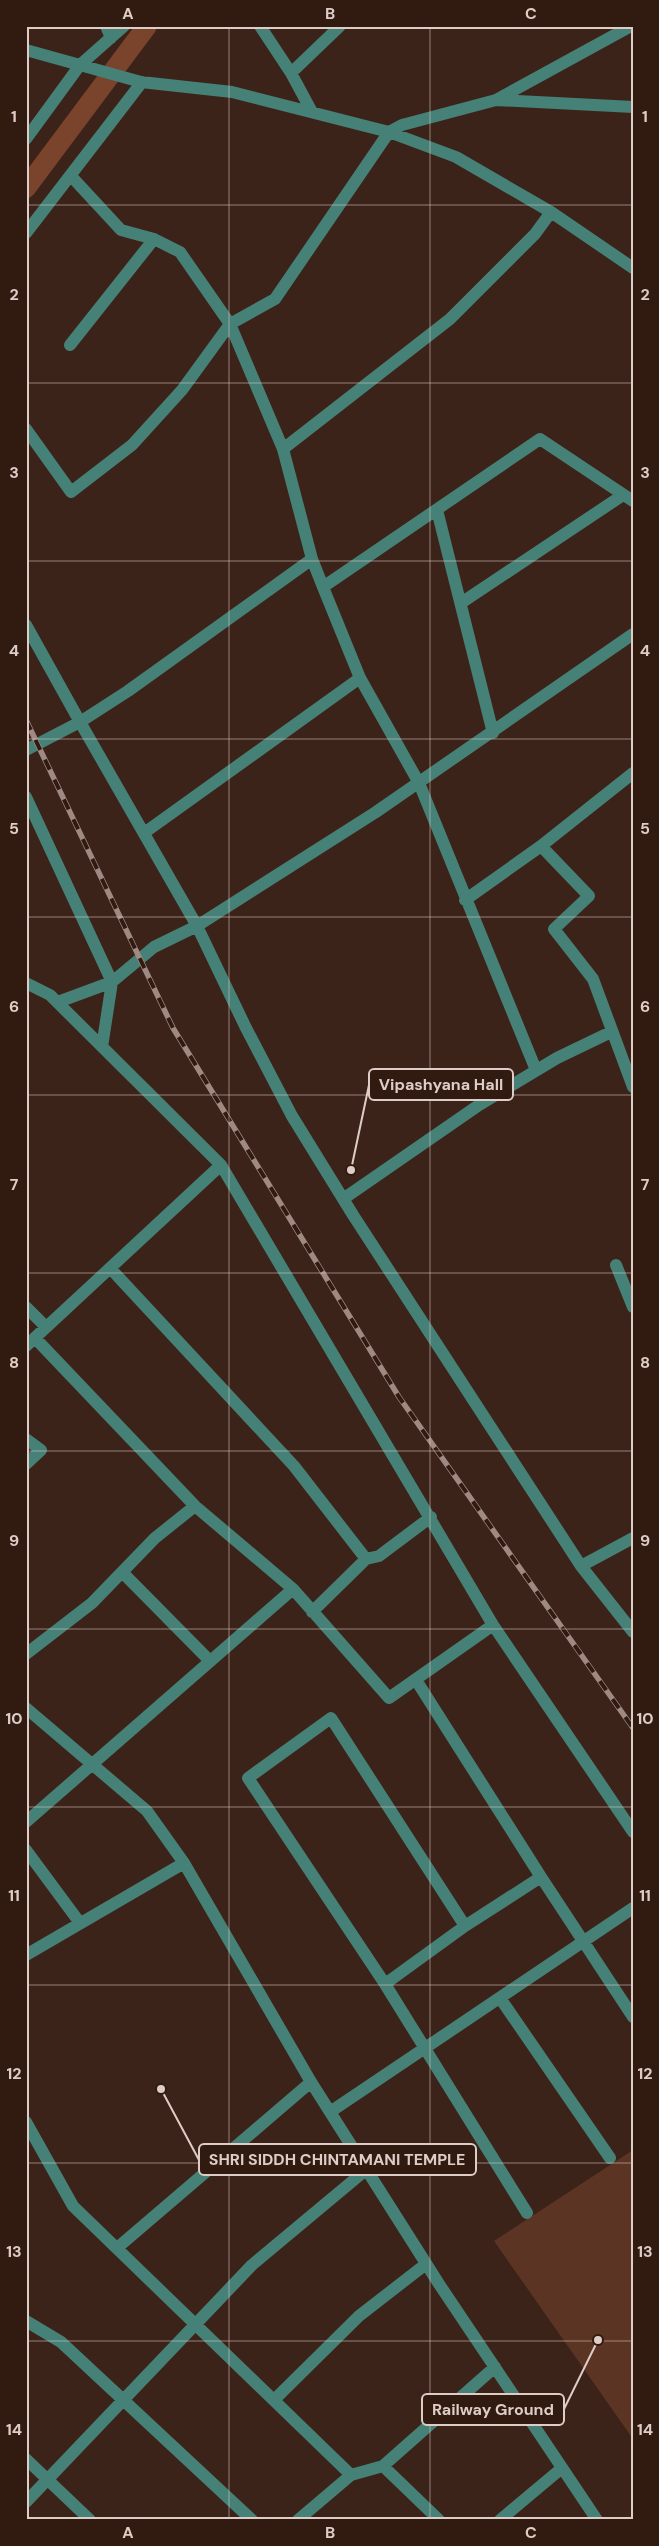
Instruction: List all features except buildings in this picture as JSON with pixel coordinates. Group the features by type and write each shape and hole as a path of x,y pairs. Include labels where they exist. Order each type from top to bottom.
{"street":[{"path":"26,139 109,32 124,26"},
{"path":"260,26 291,72 312,112"},
{"path":"291,72 340,26"},
{"path":"26,429 72,492 132,446 182,390 230,324 275,299 388,132 402,125 496,100 631,26"},
{"path":"26,50 142,82 232,92 388,132 456,157 551,212 633,268"},
{"path":"26,233 142,82"},
{"path":"496,100 633,107"},
{"path":"71,176 121,230 154,239 180,252 230,324 283,449 312,559 360,678 419,783 465,900 536,1070"},
{"path":"283,449 450,319 535,234 551,212"},
{"path":"70,345 154,239"},
{"path":"323,587 540,439 628,498 461,603"},
{"path":"437,510 493,733"},
{"path":"26,750 80,722 128,691 312,559"},
{"path":"26,625 197,926 246,1028 292,1116 343,1199 580,1566 633,1632"},
{"path":"58,1002 112,982 154,947 197,926 419,783 633,634"},
{"path":"144,833 360,678"},
{"path":"465,900 541,846 633,774"},
{"path":"26,797 112,982 102,1047"},
{"path":"541,846 589,896 554,929 593,979 611,1032 633,1087"},
{"path":"26,983 50,995 58,1002 221,1164 493,1624 633,1832"},
{"path":"343,1199 414,1152 479,1105 536,1070 611,1032"},
{"path":"221,1164 30,1342 195,1506 293,1589 389,1698 493,1624"},
{"path":"616,1265 633,1307"},
{"path":"110,1268 294,1466 366,1559"},
{"path":"26,1307 46,1327"},
{"path":"26,1439 41,1450 26,1464"},
{"path":"26,1654 92,1603 155,1538 195,1506"},
{"path":"312,1612 366,1559 379,1556 431,1517"},
{"path":"580,1566 633,1538"},
{"path":"123,1573 210,1662"},
{"path":"26,1822 293,1589"},
{"path":"416,1680 541,1877 633,2017"},
{"path":"26,1708 147,1811 184,1863 311,2082 368,2169 426,2264 597,2520"},
{"path":"465,1926 331,1718 248,1778 385,1984 527,2213"},
{"path":"26,1850 80,1923"},
{"path":"26,1955 184,1863"},
{"path":"385,1984 465,1926 541,1877"},
{"path":"330,2112 633,1908"},
{"path":"500,1998 610,2158"},
{"path":"117,2248 311,2082"},
{"path":"26,2122 73,2206 351,2475"},
{"path":"26,2502 252,2265 368,2169"},
{"path":"274,2400 359,2316 426,2264"},
{"path":"26,2321 61,2342 252,2520"},
{"path":"298,2520 351,2475 383,2466 495,2366"},
{"path":"26,2459 90,2520"},
{"path":"383,2466 439,2520"},
{"path":"500,2520 562,2468"}],"shaded area":[{"path":"633,2150 633,2439 494,2241"}],"waterway":[{"path":"26,188 147,26"}],"railway":[{"path":"26,720 173,1028 399,1397 633,1728"}],"place":[{"name":"Vipashyana Hall","path":"351,1170"},
{"name":"SHRI SIDDH CHINTAMANI TEMPLE","path":"161,2089"},
{"name":"Railway Ground","path":"598,2340"}]}
